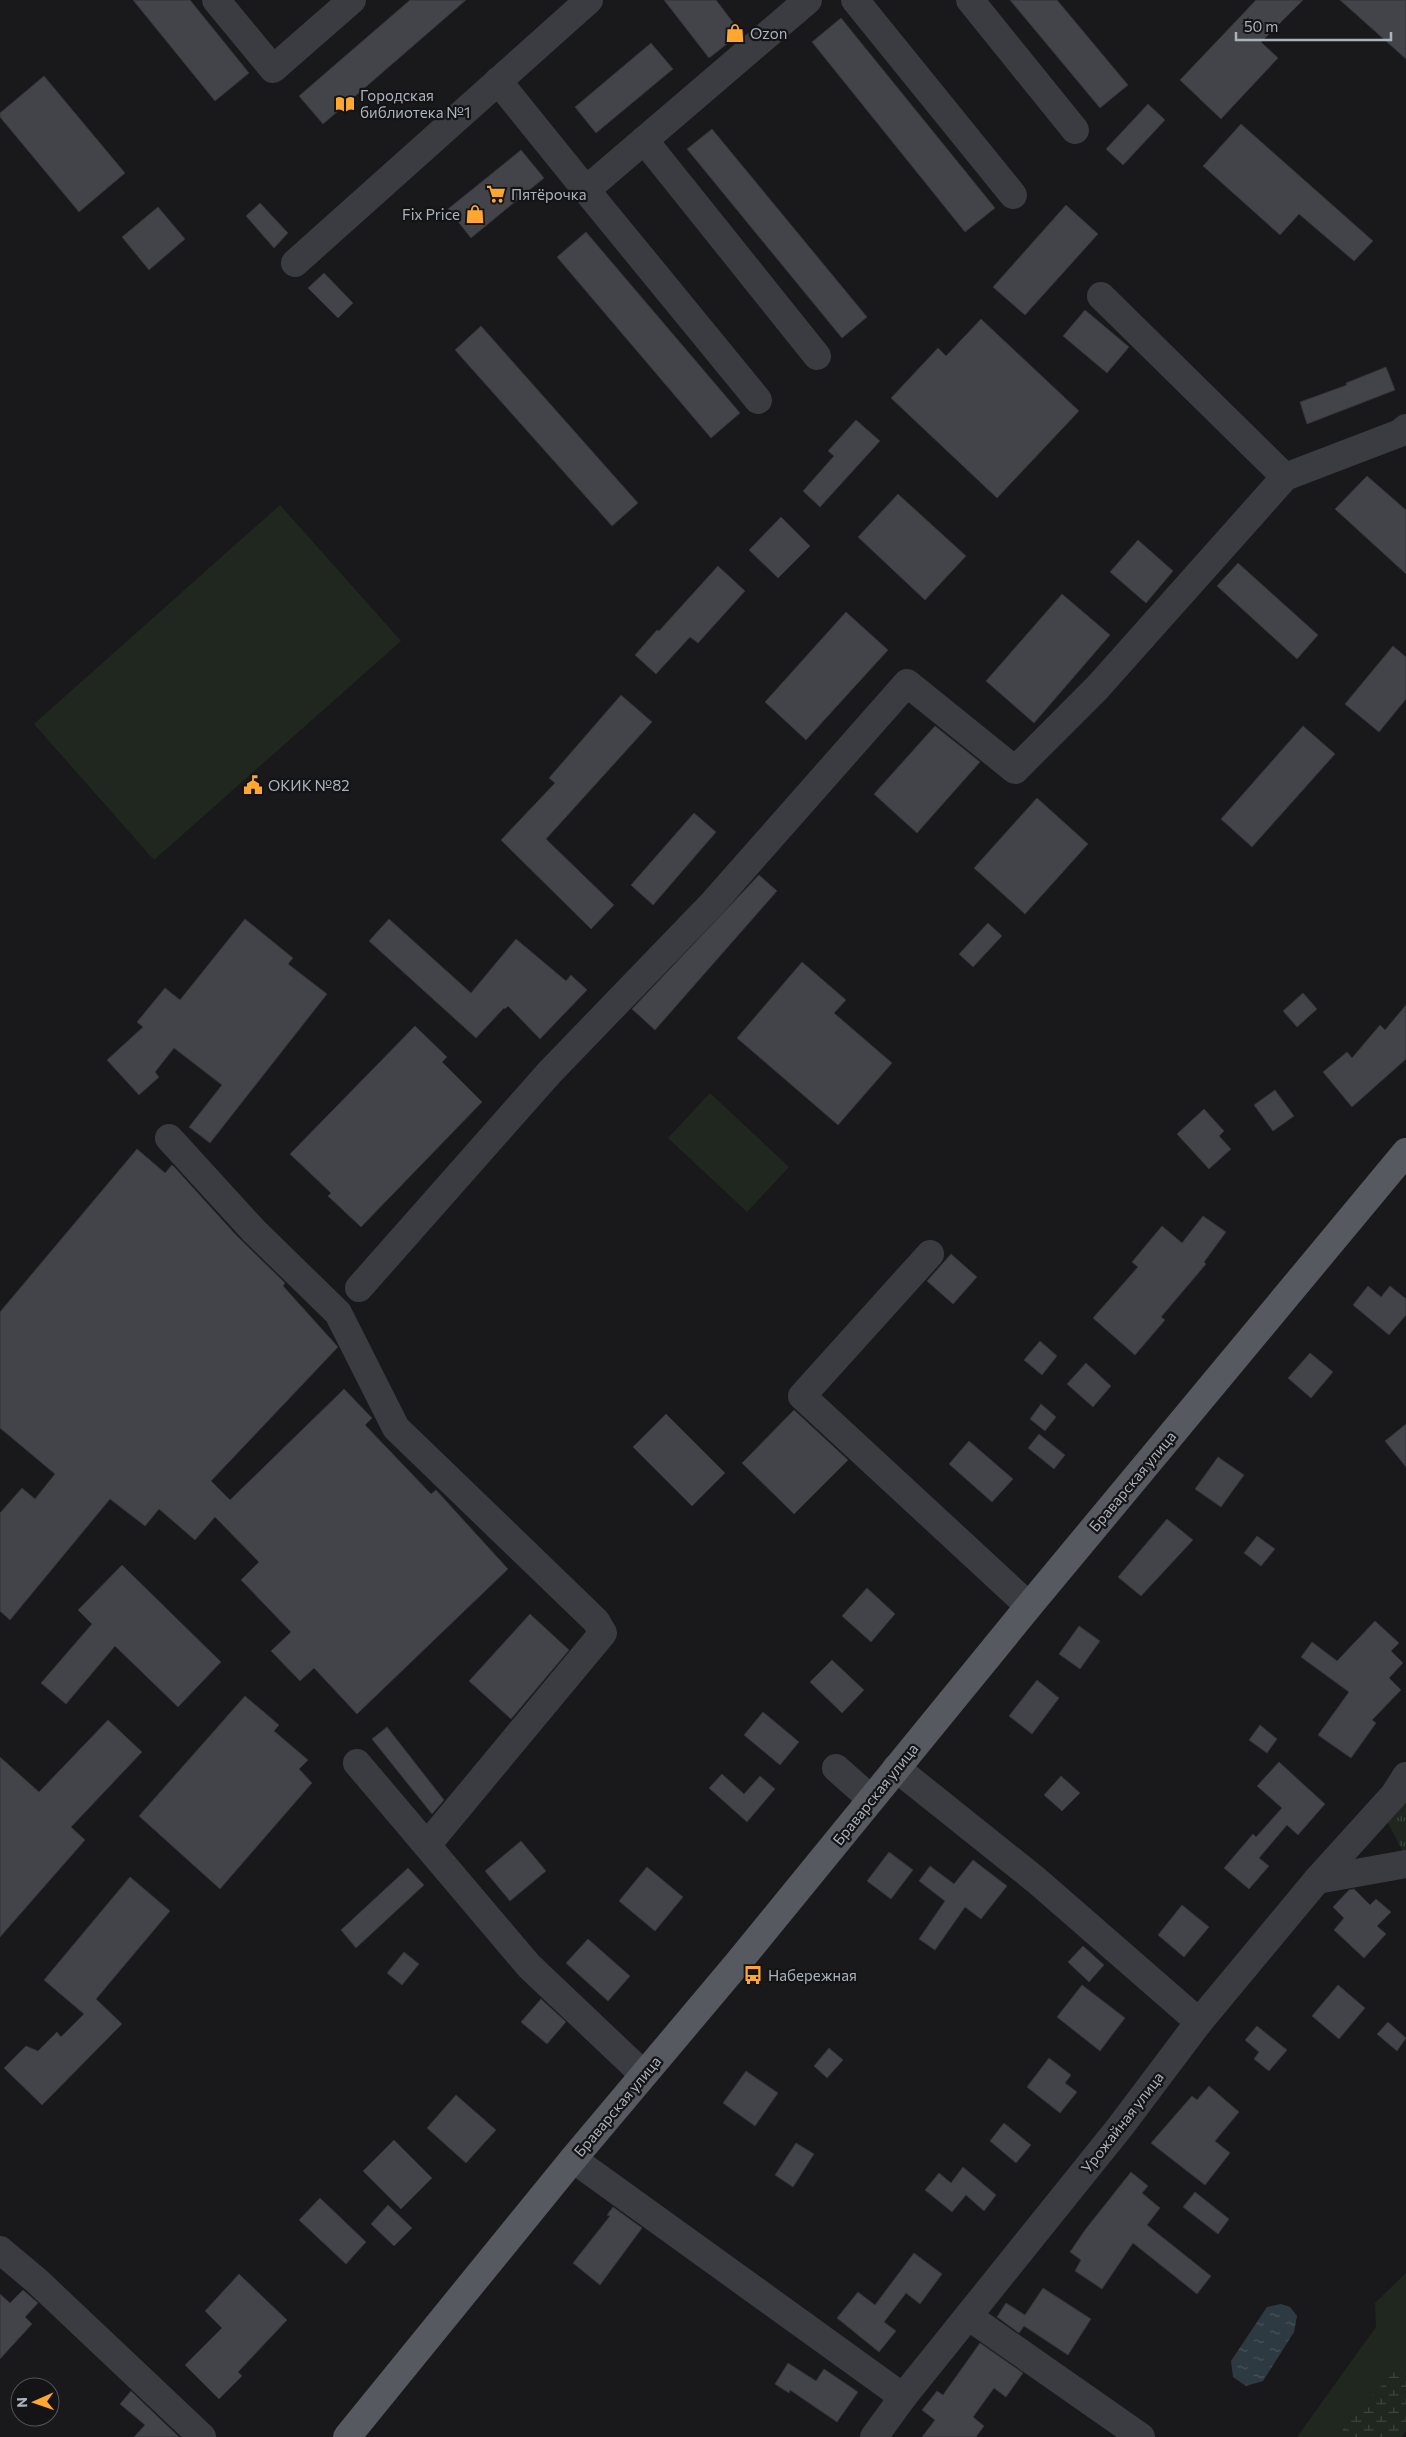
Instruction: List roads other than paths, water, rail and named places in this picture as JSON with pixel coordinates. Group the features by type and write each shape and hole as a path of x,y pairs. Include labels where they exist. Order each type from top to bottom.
{"main road":[{"name":"Браварская улица","path":"347,2437 573,2158 723,1981 1029,1606 1406,1152"}],"street":[{"path":"216,0 273,69 352,0"},
{"path":"295,263 589,0"},
{"path":"586,190 808,0"},
{"path":"856,0 1013,195"},
{"path":"970,0 1075,130"},
{"path":"498,80 758,400"},
{"path":"644,140 817,356"},
{"path":"1101,296 1285,476"},
{"path":"359,1288 549,1072 713,903 908,683 1015,770 1097,688 1285,476 1400,433 1406,428"},
{"path":"170,1138 254,1231 338,1313 396,1428 596,1621 603,1633 427,1845"},
{"path":"930,1254 802,1396 1029,1606"},
{"path":"358,1763 529,1966 643,2074"},
{"path":"836,1768 872,1799"},
{"path":"896,1768 1036,1880 1199,2022"},
{"name":"Урожайная улица","path":"874,2437 903,2397 1120,2127 1199,2022 1317,1880 1394,1795 1406,1776"},
{"path":"1317,1880 1406,1864"},
{"path":"573,2158 903,2397"},
{"path":"0,2250 37,2281 202,2437"},
{"path":"968,2316 1141,2437"}],"water":[{"path":"1281,2304 1290,2307 1297,2316 1294,2332 1263,2381 1246,2386 1233,2377 1231,2361 1267,2307"}],"place":[{"name":"Ozon","path":"735,33"},
{"name":"Городская библиотека №1","path":"345,104"},
{"name":"Пятёрочка","path":"496,194"},
{"name":"Fix Price","path":"475,214"},
{"name":"ОКИК №82","path":"253,785"},
{"name":"Набережная","path":"753,1975"}]}
